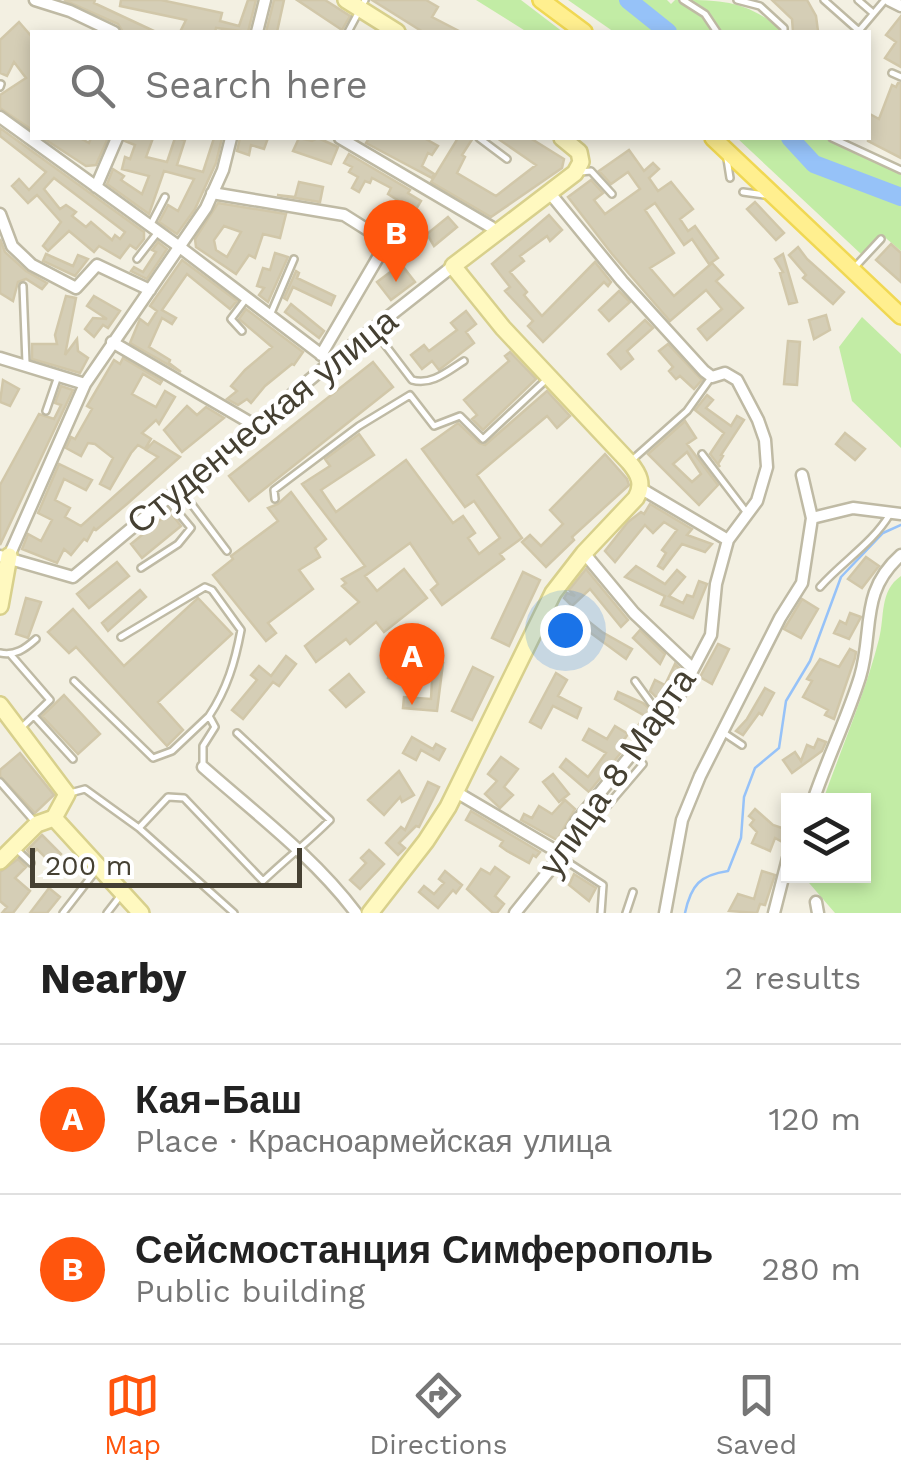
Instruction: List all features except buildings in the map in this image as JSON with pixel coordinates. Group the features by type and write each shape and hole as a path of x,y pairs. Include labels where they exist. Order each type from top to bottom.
{"main road":[{"path":"346,0 363,5 394,30"},
{"path":"541,0 579,30"},
{"path":"715,140 901,316"},
{"path":"567,141 580,156 574,173"},
{"name":"Студенческая улица","path":"453,266 574,173"},
{"path":"370,913 426,842 456,792 553,592 584,552 636,498 640,488 638,475 629,462 453,266"},
{"path":"0,606 5,556"},
{"path":"0,705 67,794 54,818 37,824 0,861"},
{"path":"54,818 141,913"}],"street":[{"path":"35,0 68,5 111,30"},
{"path":"258,30 265,0"},
{"path":"887,0 901,6"},
{"path":"0,117 30,139"},
{"path":"32,140 326,358 380,254 382,239 344,215 212,193"},
{"path":"96,187 116,140"},
{"path":"5,556 86,384 181,248 223,170 230,140"},
{"path":"343,140 495,233"},
{"name":"улица 8 Марта","path":"514,913 562,853 576,822 679,696 710,635 716,584 728,540 757,501 764,480 765,440 737,380 704,371 622,282 548,192"},
{"path":"0,214 12,246 32,265 76,288 97,264 150,290"},
{"name":"Студенческая улица","path":"5,556 73,577 256,426 326,358 373,329 453,266"},
{"path":"112,342 256,426"},
{"path":"0,374 2,358 86,384"},
{"path":"665,913 682,820 700,776 780,618 802,583 812,518 802,474"},
{"path":"640,488 728,540"},
{"path":"812,518 853,508 895,514"},
{"path":"584,552 634,613 692,667"},
{"path":"816,793 861,674 876,584 901,556"},
{"path":"203,767 296,849 356,913"},
{"path":"456,792 562,853"},
{"path":"774,913 782,883"}],"lane":[{"path":"684,0 705,14 717,30"},
{"path":"737,0 760,6 784,30"},
{"path":"824,0 856,30"},
{"path":"858,0 873,13"},
{"path":"860,30 887,0"},
{"path":"349,30 363,5"},
{"path":"892,72 901,77"},
{"path":"482,140 507,159"},
{"path":"836,140 901,170"},
{"path":"727,151 730,178"},
{"path":"574,173 592,171 612,194"},
{"path":"743,192 773,196"},
{"path":"137,259 154,229 165,197"},
{"path":"852,270 881,239"},
{"path":"270,316 294,260"},
{"path":"23,286 26,366"},
{"path":"242,331 231,320 247,298"},
{"path":"373,329 412,380 421,383 438,378 464,362"},
{"path":"46,411 58,376"},
{"path":"629,462 687,411 712,376"},
{"path":"412,380 410,395 434,426 460,416 482,439 550,378"},
{"path":"274,499 274,490 359,426 410,395"},
{"path":"702,454 747,513"},
{"path":"180,488 227,551"},
{"path":"141,568 178,544 191,528 166,499"},
{"path":"820,587 895,514"},
{"path":"74,680 154,758 172,751 209,716 232,671 241,630 212,590 205,587 120,637"},
{"path":"0,653 10,655 36,639"},
{"path":"10,655 50,700 19,730"},
{"path":"635,681 651,704 665,712"},
{"path":"34,716 73,760"},
{"path":"203,767 203,746 215,727 209,716"},
{"path":"724,732 742,745"},
{"path":"139,828 168,798 184,798 264,881 296,849 303,847 330,820 237,734"},
{"path":"601,913 603,885 563,859 562,853 644,764"},
{"path":"0,782 37,824"},
{"path":"67,794 85,789 139,828 234,913"},
{"path":"14,847 31,863"},
{"path":"63,913 99,867"},
{"path":"626,913 633,892"},
{"path":"107,913 123,893"}],"green space":[{"path":"476,0 521,0 560,30 524,30"},
{"path":"568,0 720,2 756,12 781,29 781,30 611,30"},
{"path":"739,140 847,140 901,167 901,251 881,234 861,254"},
{"path":"862,317 901,354 901,448 852,401 839,347"},
{"path":"901,576 901,913 835,913 809,883 871,883 871,793 826,793 873,660 886,597"}],"waterway":[{"path":"628,0 666,30"},
{"path":"792,140 814,164 901,197"},
{"path":"685,913 698,883 728,871 741,838 744,797 755,768 779,748 786,701 810,661 841,577 883,533 901,525"}],"place":[{"name":"Сейсмостанция Симферополь","path":"396,282"},
{"name":"Кая-Баш","path":"412,705"}]}
